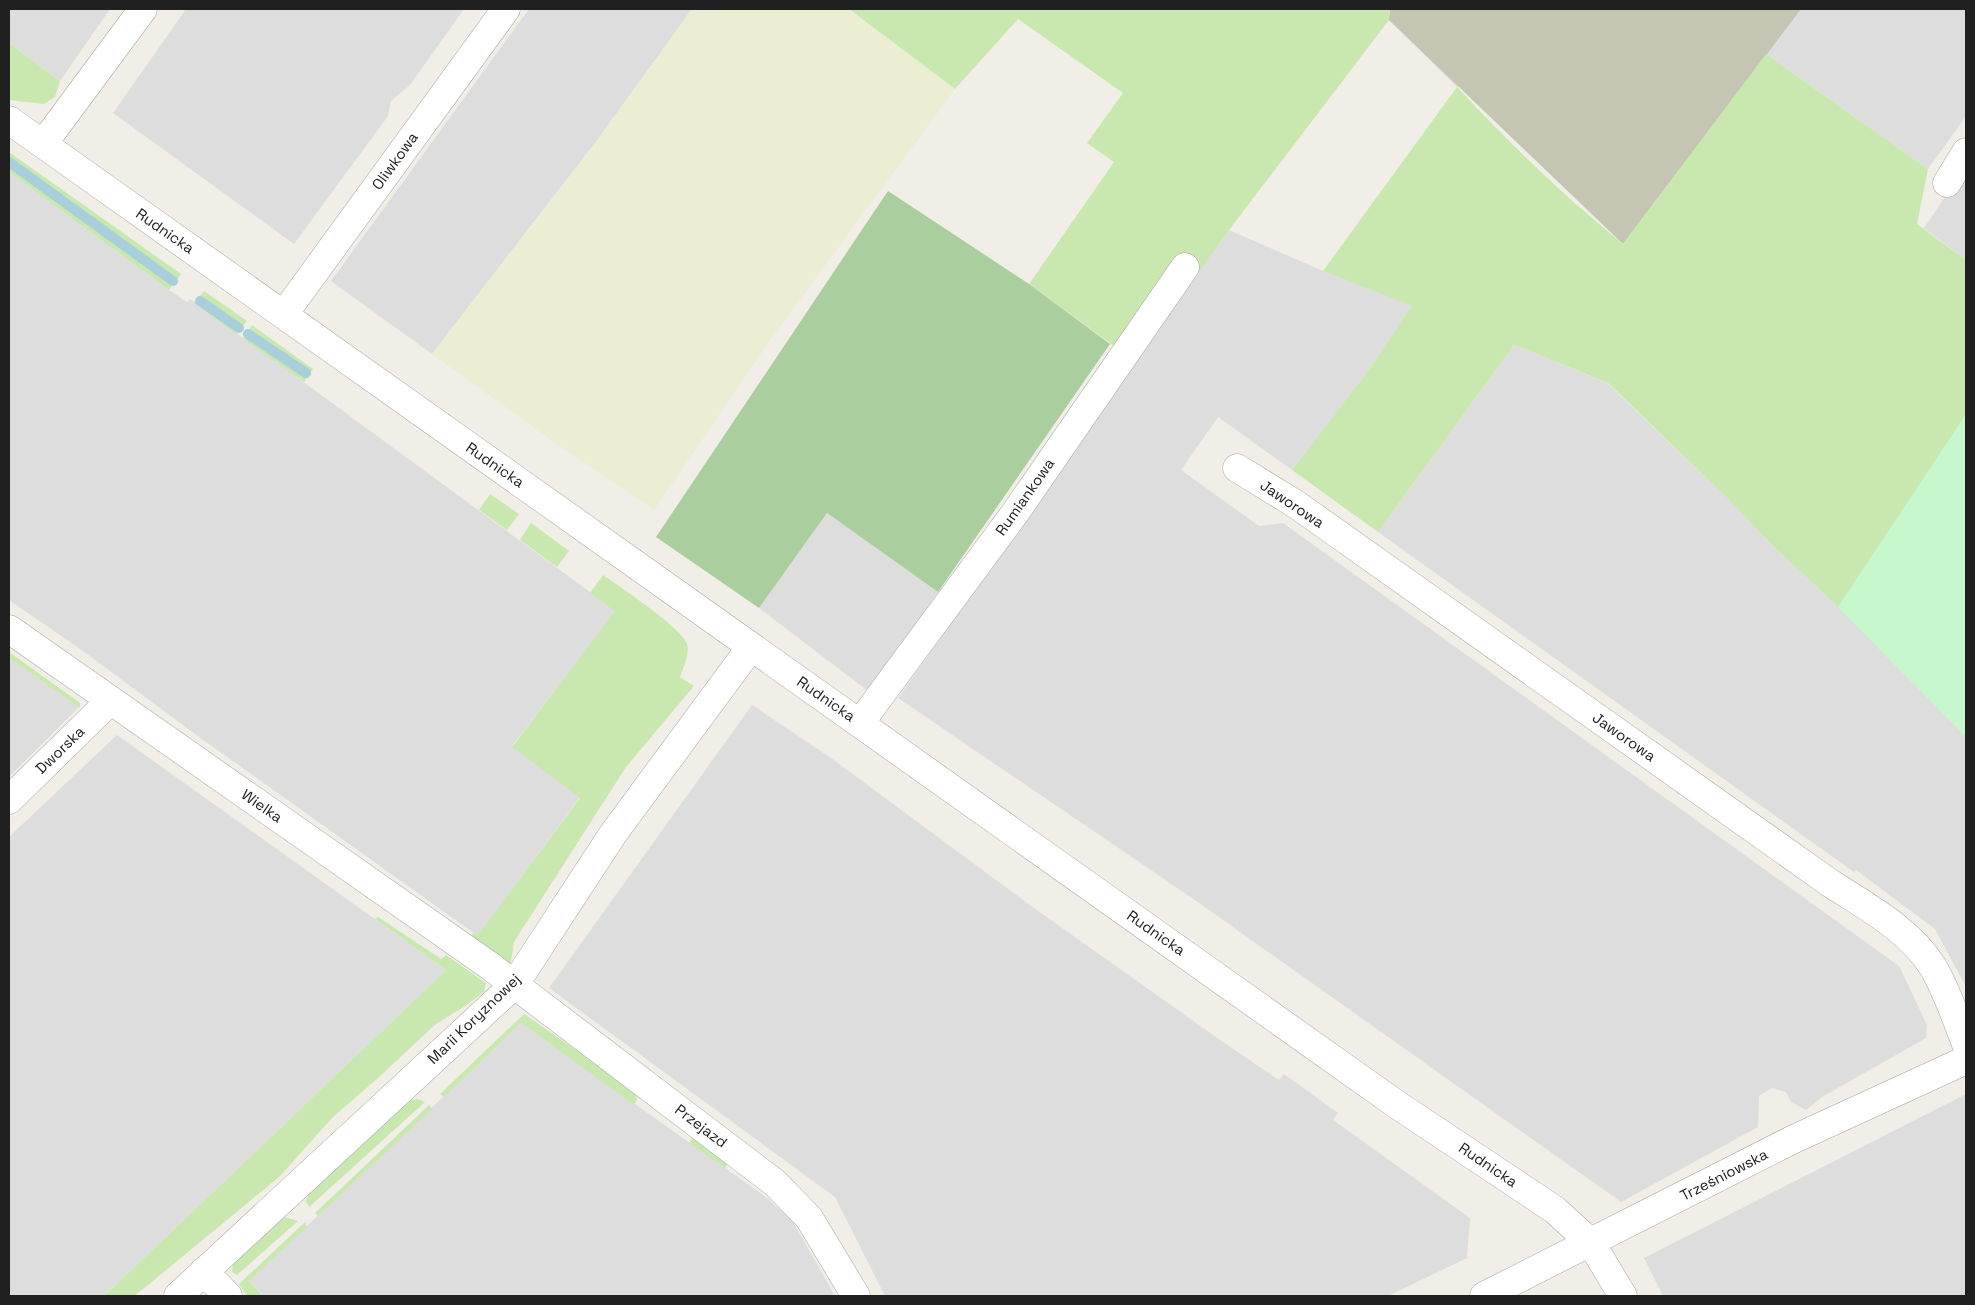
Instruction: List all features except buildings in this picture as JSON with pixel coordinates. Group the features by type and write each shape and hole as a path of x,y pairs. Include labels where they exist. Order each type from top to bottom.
{"street":[{"path":"43,144 143,9"},
{"name":"Oliwkowa","path":"284,314 506,9"},
{"name":"Rudnicka","path":"9,120 1396,1104 1554,1210 1591,1243 1623,1296"},
{"path":"1946,183 1966,152"},
{"name":"Rumiankowa","path":"860,722 1015,513 1185,267"},
{"name":"Jaworowa","path":"1237,468 1297,506 1830,883 1898,928 1932,967 1947,996 1966,1044"},
{"name":"Wielka","path":"9,629 515,984"},
{"name":"Marii Koryznowej","path":"178,1296 515,984 613,834 751,647"},
{"name":"Dworska","path":"9,800 110,701"},
{"name":"Przejazd","path":"515,984 775,1183 810,1218 856,1296"},
{"name":"Trześniowska","path":"1484,1296 1794,1139 1966,1060"},
{"path":"204,1271 228,1296"}],"shaded area":[{"path":"9,9 110,9 60,81 9,43"},
{"path":"186,9 464,9 410,85 391,101 388,116 294,244 113,113"},
{"path":"529,9 692,9 598,139 432,354 331,281"},
{"path":"692,9 849,9 955,89 773,336 654,510 561,447 432,354 598,139"},
{"path":"1390,9 1966,9 1966,116 1928,169 1766,54 1457,87 1389,20"},
{"path":"1390,9 1801,9 1623,244 1389,20"},
{"path":"1966,166 1966,260 1924,228"},
{"path":"9,172 169,290 187,302 190,299 616,611 512,746 580,797 478,936 195,734 83,651 9,600"},
{"path":"1229,230 1323,271 1413,306 1373,364 1292,470 1218,417 1181,470 1259,526 1283,523 1899,966 1927,1025 1926,1038 1822,1097 1806,1110 1791,1102 1786,1092 1772,1088 1759,1096 1758,1127 1621,1202 1192,898 898,698"},
{"path":"1514,345 1607,383 1838,607 1966,737 1966,987 1935,929 1856,870 1854,872 1378,532"},
{"path":"827,513 938,592 868,691 759,608"},
{"path":"9,658 79,707 9,777"},
{"path":"752,705 831,758 1034,908 1223,1042 1279,1080 1284,1074 1338,1113 1333,1120 1470,1218 1467,1258 1388,1296 885,1296 835,1197 549,988"},
{"path":"117,735 446,970 104,1296 9,1296 9,837"},
{"path":"521,1023 767,1198 793,1222 835,1296 264,1296 249,1281"},
{"path":"1966,1094 1966,1296 1663,1296 1644,1258"}],"green space":[{"path":"849,9 1390,9 1389,20 1229,230 1136,362 1029,284 1114,162 1087,143 1123,93 1018,19 955,89"},
{"path":"9,43 60,81 55,97 44,104 9,100"},
{"path":"1766,54 1928,169 1917,224 1966,260 1966,737 1838,607 1774,547 1724,495 1608,383 1514,345 1378,532 1292,470 1373,364 1412,306 1323,271 1457,87 1537,168 1623,244"},
{"path":"9,152 181,274 169,290 9,172"},
{"path":"888,191 1029,284 1110,344 938,592 827,513 759,608 656,537"},
{"path":"204,291 247,321 236,334 194,303"},
{"path":"252,325 313,369 304,382 243,339"},
{"path":"1966,414 1966,737 1838,607"},
{"path":"490,494 519,514 507,530 479,510"},
{"path":"531,523 569,551 557,567 520,540"},
{"path":"603,575 662,618 683,637 687,644 688,652 680,677 694,686 626,767 514,942 510,968 468,940 473,933 478,935 580,798 512,747 615,611 590,593"},
{"path":"9,652 80,703 80,708 9,658"},
{"path":"378,917 441,959 446,955 486,983 484,992 436,1024 333,1117 279,1177 142,1290 134,1296 104,1296 446,970 375,919"},
{"path":"524,1014 635,1091 637,1099 634,1105 521,1023 444,1097 440,1094"},
{"path":"417,1099 425,1102 309,1207 306,1201 309,1192 407,1101"},
{"path":"429,1105 432,1109 318,1216 315,1213"},
{"path":"694,1134 730,1159 725,1168 689,1143"},
{"path":"281,1216 298,1221 237,1275 232,1272 233,1259"},
{"path":"305,1222 307,1227 249,1281 263,1296 247,1296 239,1284"}],"waterway":[{"path":"9,162 173,281"},
{"path":"200,301 239,328"},
{"path":"248,334 306,373"}]}
